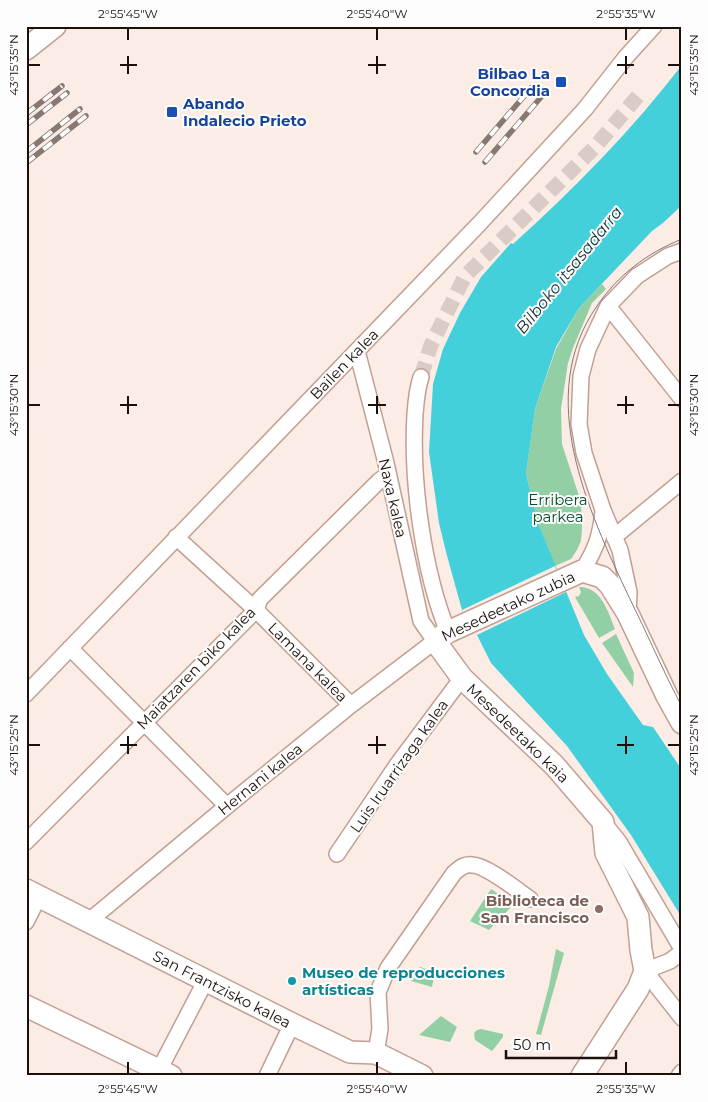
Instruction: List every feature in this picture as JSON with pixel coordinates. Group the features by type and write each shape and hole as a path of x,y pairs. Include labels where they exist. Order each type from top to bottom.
{"street":[{"path":"26,49 55,26"},
{"name":"Bailen kalea","path":"26,694 480,223 585,109 621,62 654,26"},
{"path":"628,614 629,592 620,550 603,510 584,453 579,424 581,376 588,349 608,306 637,276 668,256 682,251"},
{"path":"608,306 682,399"},
{"name":"Naxa kalea","path":"357,352 374,412 421,621 448,633"},
{"path":"421,377 418,386 413,444 417,491 424,546 439,610 448,633"},
{"name":"Maiatzaren biko kalea","path":"26,842 256,610 260,599 388,474"},
{"path":"614,537 682,481"},
{"path":"603,510 601,532 595,552 582,571 602,577 610,585 628,614 666,696 682,724"},
{"name":"Lamana kalea","path":"176,537 256,610 352,705"},
{"name":"Mesedeetako zubia","path":"448,633 582,571"},
{"name":"Mesedeetako kaia","path":"448,633 462,678 554,765 618,842 679,952"},
{"name":"Hernani kalea","path":"89,921 352,705 448,633"},
{"path":"70,648 227,806"},
{"name":"Luis Iruarrizaga kalea","path":"338,854 397,765 462,678"},
{"path":"603,822 606,853 638,917 645,971 682,1018"},
{"path":"376,1054 380,1030 378,992 388,968 454,873 461,866 471,864 482,867 530,899"},
{"path":"26,922 33,893"},
{"name":"San Frantzisko kalea","path":"33,893 350,1052 376,1054 422,1076"},
{"path":"582,1076 638,989 645,971 679,952"},
{"path":"26,1006 162,1074 206,980"},
{"path":"267,1076 292,1024"},
{"path":"679,1076 682,1072"}],"green space":[{"name":"Erribera parkea","path":"602,284 606,289 592,303 568,363 561,409 562,444 581,502 581,541 571,559 555,566 538,523 526,474 535,409 556,349 579,308"},
{"path":"579,587 593,591 603,601 615,629 599,638 575,597 579,596 581,592"},
{"path":"616,634 634,673 633,687 602,643"},
{"path":"491,889 514,904 489,930 470,921"},
{"path":"556,949 564,953 541,1035 536,1034 549,986"},
{"path":"420,967 435,972 432,987 411,981"},
{"path":"441,1016 457,1027 450,1042 419,1035"},
{"path":"481,1029 503,1034 503,1037 492,1051 475,1040 474,1033"}],"water":[{"name":"Bilboko itsasadarra","path":"682,65 682,205 652,231 579,308 556,347 535,409 526,474 538,523 584,635 607,674 643,725 653,727 682,770 682,918 631,835 567,746 491,663 462,610 439,523 429,452 433,384 443,349 460,313 481,277 511,243 513,244 536,223 623,136"}],"pier":[{"path":"555,566 566,592 477,635 462,610"}],"tunnel":[{"path":"421,377 431,345 465,276 594,148 638,96"}],"tram line":[{"path":"682,239 657,251 634,266 614,284 597,306 579,341 570,377 569,415 574,453 584,490 598,527 613,563 682,707"}],"railway":[{"path":"26,114 62,86"},
{"path":"476,152 532,87"},
{"path":"26,125 67,93"},
{"path":"485,162 542,96"},
{"path":"26,152 80,109"},
{"path":"26,163 86,116"}],"place":[{"name":"Bilbao La Concordia","path":"561,82"},
{"name":"Abando Indalecio Prieto","path":"172,112"},
{"name":"Biblioteca de San Francisco","path":"599,909"},
{"name":"Museo de reproducciones artísticas","path":"292,981"}]}
